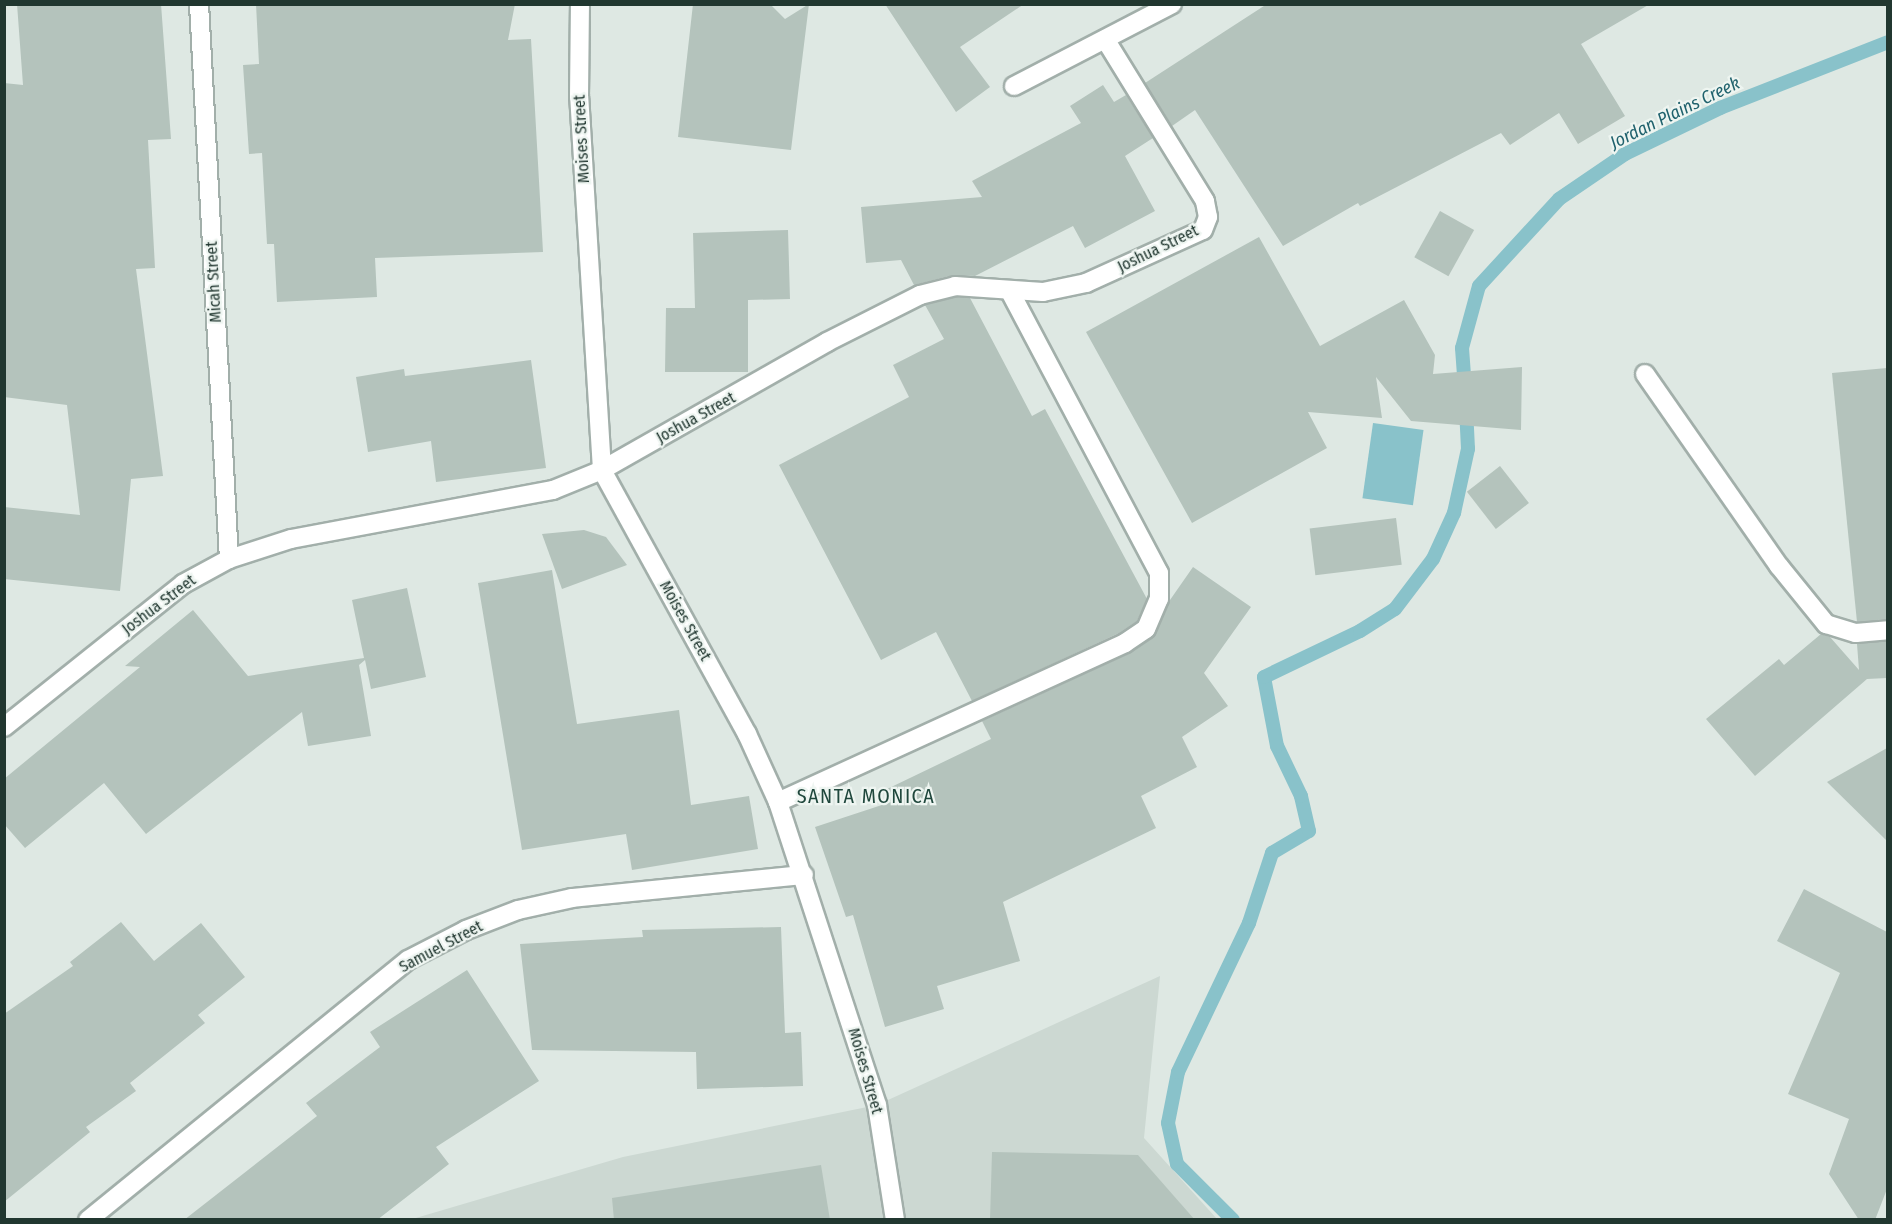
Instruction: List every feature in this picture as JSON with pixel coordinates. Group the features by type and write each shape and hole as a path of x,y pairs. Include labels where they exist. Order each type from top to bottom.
{"street":[{"name":"Micah Street","path":"199,4 229,559"},
{"name":"Moises Street","path":"580,4 579,98 602,470 747,734 778,802 804,875 877,1105 895,1220"},
{"path":"1014,86 1172,4"},
{"name":"Joshua Street","path":"4,727 183,584 229,559 291,539 553,490 602,470 827,342 921,295 956,286 1043,292 1086,284 1203,230 1208,217 1205,201 1105,39"},
{"path":"778,802 1125,643 1146,629 1159,599 1159,573 1010,291"},
{"path":"1645,374 1779,566 1826,624 1856,633 1887,630"},
{"name":"Samuel Street","path":"88,1220 408,960 466,930 518,910 572,898 804,875"}],"shaded area":[{"path":"1160,976 1144,1138 1217,1219 409,1220 623,1157 877,1105"}],"water":[{"path":"1373,423 1424,430 1413,505 1362,498"}],"building":[{"path":"17,4 161,4 171,139 148,140 155,268 136,269 163,476 131,479 120,591 4,579 4,507 80,515 67,405 4,397 4,83 23,85"},
{"path":"256,4 515,4 508,40 531,39 543,252 375,258 377,297 277,302 274,244 267,244 262,153 249,154 243,65 259,64"},
{"path":"693,4 770,4 785,19 809,4 791,150 678,137"},
{"path":"885,4 1024,4 960,47 990,87 956,112"},
{"path":"1267,4 1650,4 1581,44 1625,116 1578,144 1559,113 1510,145 1501,133 1360,206 1358,203 1283,246 1195,110 1172,126 1145,83"},
{"path":"1103,85 1114,102 1126,95 1153,138 1125,156 1155,211 1085,248 1073,226 975,276 953,275 914,285 901,260 866,263 861,207 982,197 972,181 1081,123 1070,106"},
{"path":"1440,211 1474,230 1448,276 1414,257"},
{"path":"788,230 790,299 748,300 748,372 665,372 666,308 695,308 693,233"},
{"path":"1259,237 1320,346 1404,300 1435,355 1433,374 1522,367 1521,430 1411,421 1376,377 1382,418 1308,412 1327,448 1192,523 1086,332"},
{"path":"956,297 970,298 1032,416 1045,409 1147,599 1137,621 1119,633 972,701 936,632 881,660 779,465 909,397 893,365 944,339 925,305"},
{"path":"531,360 546,468 436,482 431,441 368,452 356,377 404,369 405,376"},
{"path":"1887,368 1887,619 1857,622 1832,373"},
{"path":"1500,466 1529,503 1496,529 1467,492"},
{"path":"1396,518 1402,565 1315,575 1310,529"},
{"path":"584,530 606,537 627,565 562,589 542,534"},
{"path":"1193,567 1251,607 1204,673 1228,706 1182,737 1197,767 1141,796 1156,828 1003,902 1020,961 937,986 944,1009 885,1027 853,915 846,917 815,827 891,802 885,790 991,739 982,721 1130,653 1152,638 1170,600"},
{"path":"552,570 577,724 679,710 691,805 749,796 758,849 632,870 626,834 522,850 478,583"},
{"path":"407,588 426,677 371,689 365,660 359,665 371,736 308,746 302,712 146,834 104,783 25,848 4,824 4,779 140,667 125,666 193,610 248,676 364,658 352,600"},
{"path":"1821,634 1830,637 1859,670 1857,644 1887,641 1887,678 1867,679 1755,776 1706,719 1779,659 1784,665"},
{"path":"1887,748 1887,841 1827,782"},
{"path":"1804,889 1887,932 1887,1189 1875,1220 1859,1220 1829,1174 1849,1119 1788,1094 1840,973 1777,941"},
{"path":"121,922 154,961 201,923 245,977 198,1015 205,1023 130,1083 136,1091 86,1127 90,1132 4,1202 4,1014 73,966 70,962"},
{"path":"781,927 785,1033 801,1032 803,1086 697,1089 696,1052 532,1050 520,944 643,937 642,930"},
{"path":"467,970 539,1081 436,1147 449,1164 377,1220 184,1220 317,1116 306,1103 380,1047 370,1032"},
{"path":"992,1152 1138,1155 1195,1220 990,1220"},
{"path":"821,1165 830,1220 614,1220 612,1198"}],"waterway":[{"name":"Jordan Plains Creek","path":"1465,389 1462,348 1479,286 1559,199 1625,154 1720,108 1888,42"},
{"name":"Jordan Plains Creek","path":"1233,1220 1177,1164 1168,1123 1178,1072 1249,923 1272,853 1309,831 1301,796 1277,746 1264,677 1360,631 1395,609 1433,559 1454,513 1468,449 1466,408"}],"district":[{"name":"SANTA MONICA","path":"866,796"}]}
